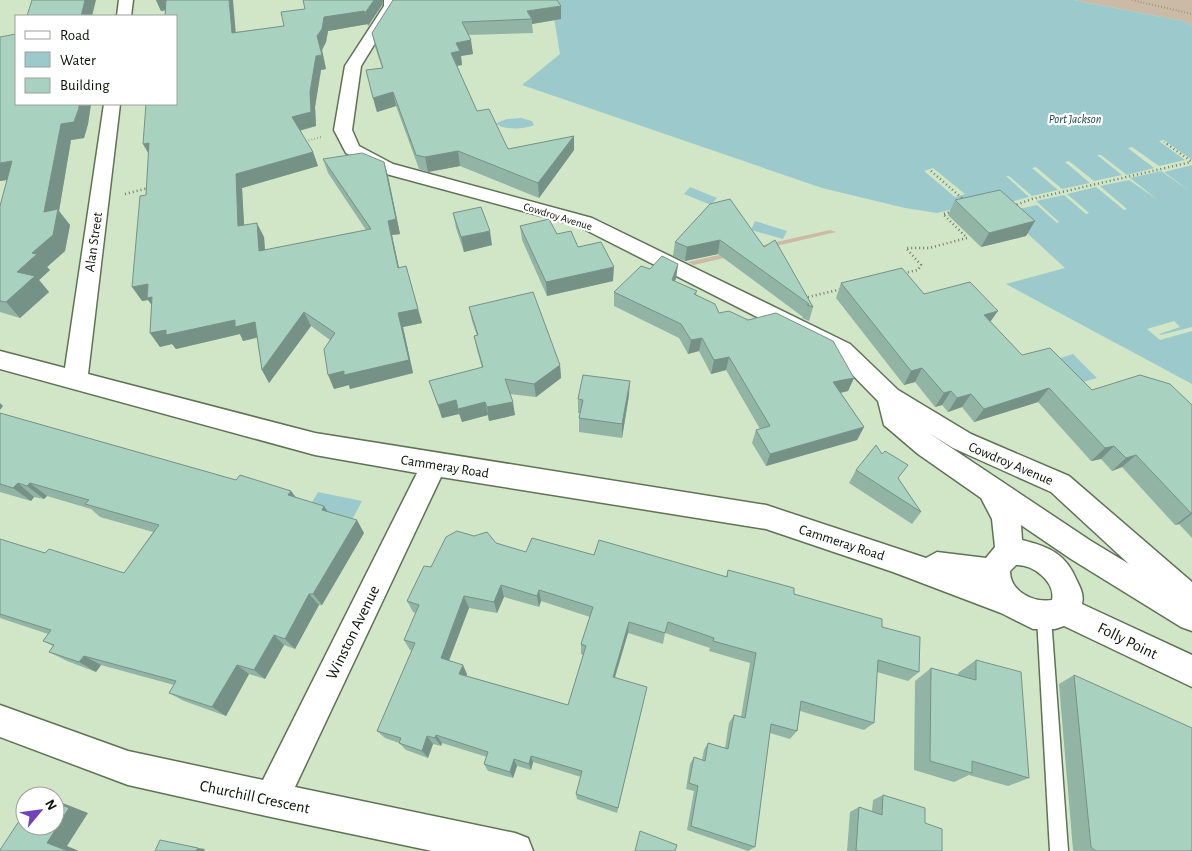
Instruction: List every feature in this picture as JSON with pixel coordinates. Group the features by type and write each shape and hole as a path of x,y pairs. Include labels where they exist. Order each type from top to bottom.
{"street":[{"path":"124,15 126,0"},
{"path":"343,130 353,66 391,6 391,0"},
{"name":"Alan Street","path":"75,380 112,105"},
{"name":"Cowdroy Avenue","path":"343,130 352,149 386,168 585,222 764,313 842,350 888,397 962,442 1060,484 1192,601"},
{"name":"Cammeray Road","path":"0,360 315,444 434,465 766,517 892,559 1010,602 1020,610 1060,580 1020,552 1003,563 892,559"},
{"name":"Cowdroy Avenue","path":"888,397 894,418 927,447 990,487 1036,520 1060,548 1060,580"},
{"name":"Winston Avenue","path":"271,800 434,465"},
{"path":"990,487 1006,518 1003,563 998,586 1010,602"},
{"path":"1060,580 1118,572 1192,617"},
{"name":"Folly Point","path":"1060,580 1192,671"},
{"name":"Churchill Crescent","path":"0,721 128,768 515,851"}],"lane":[{"path":"1059,851 1060,580"}],"path":[{"path":"1132,0 1192,14"},
{"path":"296,144 343,130"},
{"path":"1164,142 1192,162"},
{"path":"1006,207 1032,199 1192,162"},
{"path":"931,171 969,205"},
{"path":"99,202 155,186"},
{"path":"900,274 918,270 921,266 906,248 929,248 967,238 943,214 952,212"},
{"path":"764,313 779,304 845,288"}],"shaded area":[{"path":"1074,0 1192,0 1192,26 1183,21"},
{"path":"830,230 836,232 694,265 688,262"}],"water":[{"name":"Port Jackson","path":"551,0 1074,0 1183,21 1192,26 1192,384 1006,284 1065,268 991,200 937,213 905,208 822,188 522,85 560,54"},
{"path":"521,118 532,121 534,125 514,128 499,126 496,123 507,119"},
{"path":"690,187 717,198 711,205 684,194"},
{"path":"755,221 787,231 783,239 751,230"},
{"path":"1073,354 1097,378 1080,383 1057,359"},
{"path":"318,492 362,501 352,520 313,511 311,504"}],"pier":[{"path":"1164,140 1192,160 1192,165 1164,172 1191,192 1161,171 1130,178 1158,200 1129,180 1100,186 1127,209 1124,210 1096,187 1067,194 1089,213 1086,214 1064,195 1036,201 1059,222 1057,223 1037,205 1014,210 1007,203 1029,197 1006,176 1009,176 1032,196 1058,190 1032,168 1036,167 1062,189 1090,183 1065,162 1069,161 1094,181 1122,175 1097,155 1101,155 1127,175 1154,168 1128,148 1132,147 1159,166 1185,160 1159,141"},
{"path":"933,168 965,194 955,197 924,171"},
{"path":"1174,321 1180,327 1159,334 1192,327 1192,331 1160,340 1147,329"}],"building":[{"path":"32,0 85,0 81,15 27,15"},
{"path":"166,0 229,0 232,33 284,26 281,12 305,9 303,0 374,0 365,13 364,11 324,17 322,29 317,36 322,55 316,56 310,92 311,112 292,117 313,152 236,174 238,226 257,223 259,251 371,229 323,159 362,153 384,162 396,219 388,221 398,268 406,266 418,309 398,313 409,360 344,375 344,371 328,375 324,349 335,333 304,312 262,370 255,322 235,327 235,320 166,335 166,330 150,333 152,297 147,298 148,284 132,287 140,196 146,195 149,143 143,144 146,105 178,105 178,15 165,15"},
{"path":"393,0 557,0 561,6 527,11 532,19 462,22 471,40 456,43 460,51 451,53 477,111 489,109 508,149 574,136 538,183 458,151 425,157 416,155 393,92 373,98 366,70 383,68 372,33"},
{"path":"15,34 15,105 79,105 74,122 61,124 44,212 58,209 53,235 32,253 37,254 17,272 35,276 6,302 0,301 0,206 12,161 0,163 0,37"},
{"path":"1000,190 1035,221 989,233 955,200"},
{"path":"730,199 764,247 775,240 813,307 807,305 809,304 720,240 687,247 675,242 710,204"},
{"path":"481,207 490,231 461,237 453,213"},
{"path":"549,219 557,234 571,231 578,247 601,242 614,267 546,282 520,226"},
{"path":"662,256 678,264 672,280 697,291 694,294 715,304 719,313 729,311 748,320 776,313 833,341 854,378 833,382 864,427 770,454 756,430 770,426 729,357 714,360 702,338 691,340 681,324 614,292 641,266 650,269"},
{"path":"902,268 924,294 970,282 998,311 984,315 1022,355 1050,348 1092,390 1140,375 1170,384 1192,405 1192,513 1136,455 1126,458 1114,446 1105,448 1049,388 984,409 971,394 957,398 951,391 944,393 922,368 911,371 841,283"},
{"path":"533,292 560,365 534,384 505,379 513,402 487,407 485,402 458,409 456,400 438,405 429,381 483,367 474,336 478,335 469,307"},
{"path":"583,375 630,381 622,424 579,418 583,400 578,399"},
{"path":"0,413 236,480 240,475 291,491 288,495 324,506 322,510 357,520 313,594 309,594 285,639 274,635 254,670 237,665 212,707 169,693 176,681 84,656 79,662 49,652 54,645 43,641 51,630 0,614 0,539 45,553 49,549 124,573 159,525 85,504 89,500 30,483 27,486 18,483 13,488 0,484"},
{"path":"876,445 882,454 885,451 908,465 898,478 921,512 856,470"},
{"path":"457,531 474,536 487,532 496,543 526,552 532,538 594,555 599,540 727,577 728,570 794,588 794,594 882,619 882,627 920,637 919,672 878,660 874,723 801,701 797,731 771,724 755,847 691,826 698,786 689,783 694,757 705,761 708,743 728,749 734,715 745,718 756,653 713,641 714,638 668,622 665,633 629,622 613,677 647,687 618,808 576,794 582,771 531,756 529,764 514,759 510,772 484,764 488,752 436,735 435,738 427,736 422,751 399,743 401,738 377,731 415,643 404,640 419,605 407,601 424,566 431,567 446,537","holes":["501,585 537,596 539,590 593,607 581,644 586,646 568,705 459,674 463,665 441,658 464,596 494,602"]},
{"path":"976,660 1021,672 1029,778 972,761 972,773 930,761 931,668 976,680"},
{"path":"1074,675 1192,728 1192,851 1096,851 1091,847"},
{"path":"883,795 925,808 925,823 942,829 942,851 856,851 859,807 882,815"},
{"path":"65,806 69,808 65,814"},
{"path":"15,827 15,836 51,836 47,843 68,851 0,851"},
{"path":"640,831 677,845 675,851 635,851"},
{"path":"160,840 198,848 196,851 155,851"}]}
